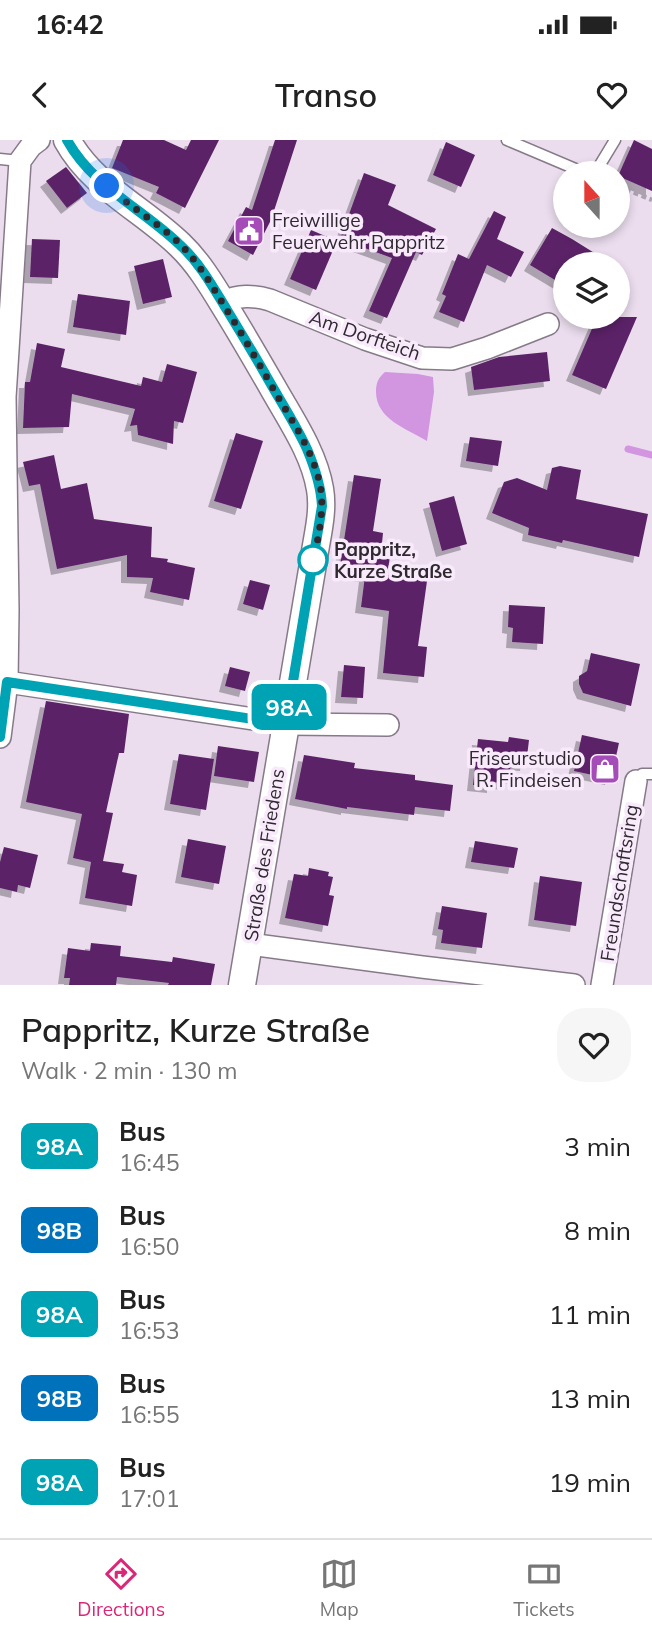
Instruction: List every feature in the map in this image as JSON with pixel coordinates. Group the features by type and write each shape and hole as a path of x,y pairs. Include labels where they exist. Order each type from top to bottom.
{"street":[{"path":"0,737 7,682 8,610 2,455 10,160 39,140"},
{"name":"Straße des Friedens","path":"68,140 75,154 118,197 150,219 194,259 252,351 306,447 321,491 322,506 242,985"},
{"name":"Am Dorfteich","path":"222,302 235,296 256,296 365,339 422,358 452,359 548,324"},
{"path":"7,682 286,724 388,725"},
{"name":"Freundschaftsring","path":"602,985 644,778"},
{"path":"249,944 574,985"}],"lane":[{"path":"507,140 556,161"},
{"path":"602,161 615,140"}],"path":[{"path":"630,191 652,200"}],"shaded area":[{"path":"385,372 433,377 434,392 427,441 394,422 381,409 376,389"}],"building":[{"path":"123,140 164,140 186,150 191,140 219,140 185,208 156,193 159,187 112,168"},
{"path":"275,140 297,140 271,220 253,255 228,241 246,207 252,210"},
{"path":"634,140 652,149 652,191 630,181 630,161 625,161"},
{"path":"446,142 475,155 461,187 433,175"},
{"path":"66,167 87,193 67,208 46,181"},
{"path":"364,173 396,185 388,205 436,229 422,255 416,252 387,318 369,311 392,258 340,239"},
{"path":"494,211 506,217 497,239 524,252 511,277 487,265 464,322 439,312 446,296 442,294 458,254 469,259"},
{"path":"552,228 553,238 570,238 593,252 553,252 553,279 530,265"},
{"path":"311,230 337,241 316,290 290,279"},
{"path":"32,239 60,240 58,278 30,277"},
{"path":"163,259 172,297 143,304 134,266"},
{"path":"78,294 130,301 126,335 73,327"},
{"path":"630,317 637,317 606,389 572,375 592,329 630,329"},
{"path":"37,343 65,349 61,367 141,386 143,377 162,382 167,364 197,372 183,423 174,421 173,444 138,435 137,425 130,426 135,409 72,394 69,427 23,428 25,382 30,382"},
{"path":"547,352 550,381 474,390 471,367 499,357"},
{"path":"236,433 263,441 241,509 214,501"},
{"path":"470,437 502,441 498,466 466,461"},
{"path":"54,455 61,489 87,483 94,519 152,527 151,557 168,559 167,562 195,568 189,600 150,592 153,578 127,577 127,555 57,569 40,484 29,486 23,462"},
{"path":"560,466 581,470 576,499 648,514 639,557 528,535 529,528 492,513 504,482 517,478 547,490 552,468"},
{"path":"354,475 381,479 373,531 383,533 382,543 392,545 387,575 427,581 418,646 427,647 424,677 383,673 389,611 361,607 365,576 339,573"},
{"path":"454,496 467,544 442,551 429,503"},
{"path":"250,580 270,585 263,610 243,604"},
{"path":"509,605 545,607 543,644 512,642 513,628 508,627"},
{"path":"591,653 640,664 631,706 583,693 579,676 587,671"},
{"path":"344,665 365,667 363,698 341,697"},
{"path":"230,667 250,672 245,691 225,686"},
{"path":"46,701 129,714 124,753 119,753 106,812 113,813 103,861 124,864 122,872 137,875 132,906 85,898 91,862 73,858 82,814 26,802"},
{"path":"582,735 619,743 611,779 574,771"},
{"path":"509,737 529,740 526,765 511,764 508,784 493,782 493,787 473,785 478,739 508,742"},
{"path":"218,746 259,752 254,782 214,776"},
{"path":"179,754 214,759 206,810 170,804"},
{"path":"304,755 355,763 354,768 415,775 415,780 453,785 450,811 415,807 414,815 347,809 295,799"},
{"path":"188,839 226,846 219,884 181,877"},
{"path":"475,841 518,848 514,868 471,862"},
{"path":"4,847 38,855 30,888 18,885 17,892 0,888 0,862"},
{"path":"309,868 329,872 328,876 333,877 329,895 334,896 328,926 285,918 294,874 308,876"},
{"path":"540,876 582,882 576,926 534,920"},
{"path":"442,906 487,913 482,948 441,943 443,930 438,929"},
{"path":"91,943 121,946 120,956 172,962 173,957 215,964 211,985 168,985 169,983 117,977 116,985 69,985 70,978 64,978 68,948 90,951"}],"waterway":[{"path":"628,449 652,455"}],"bus line":[{"name":"98A","path":"0,737 7,682 286,724 322,506 318,478 306,447 252,351 194,259 150,219 118,197 75,154 67,140"}],"place":[{"name":"Freiwillige Feuerwehr Pappritz","path":"249,231"},
{"name":"Pappritz, Kurze Straße","path":"313,560"},
{"name":"Friseurstudio R. Findeisen","path":"605,769"}],"route":[{"path":"107,186 150,219 194,259 249,346 306,447 318,478 322,506 313,560"}]}
